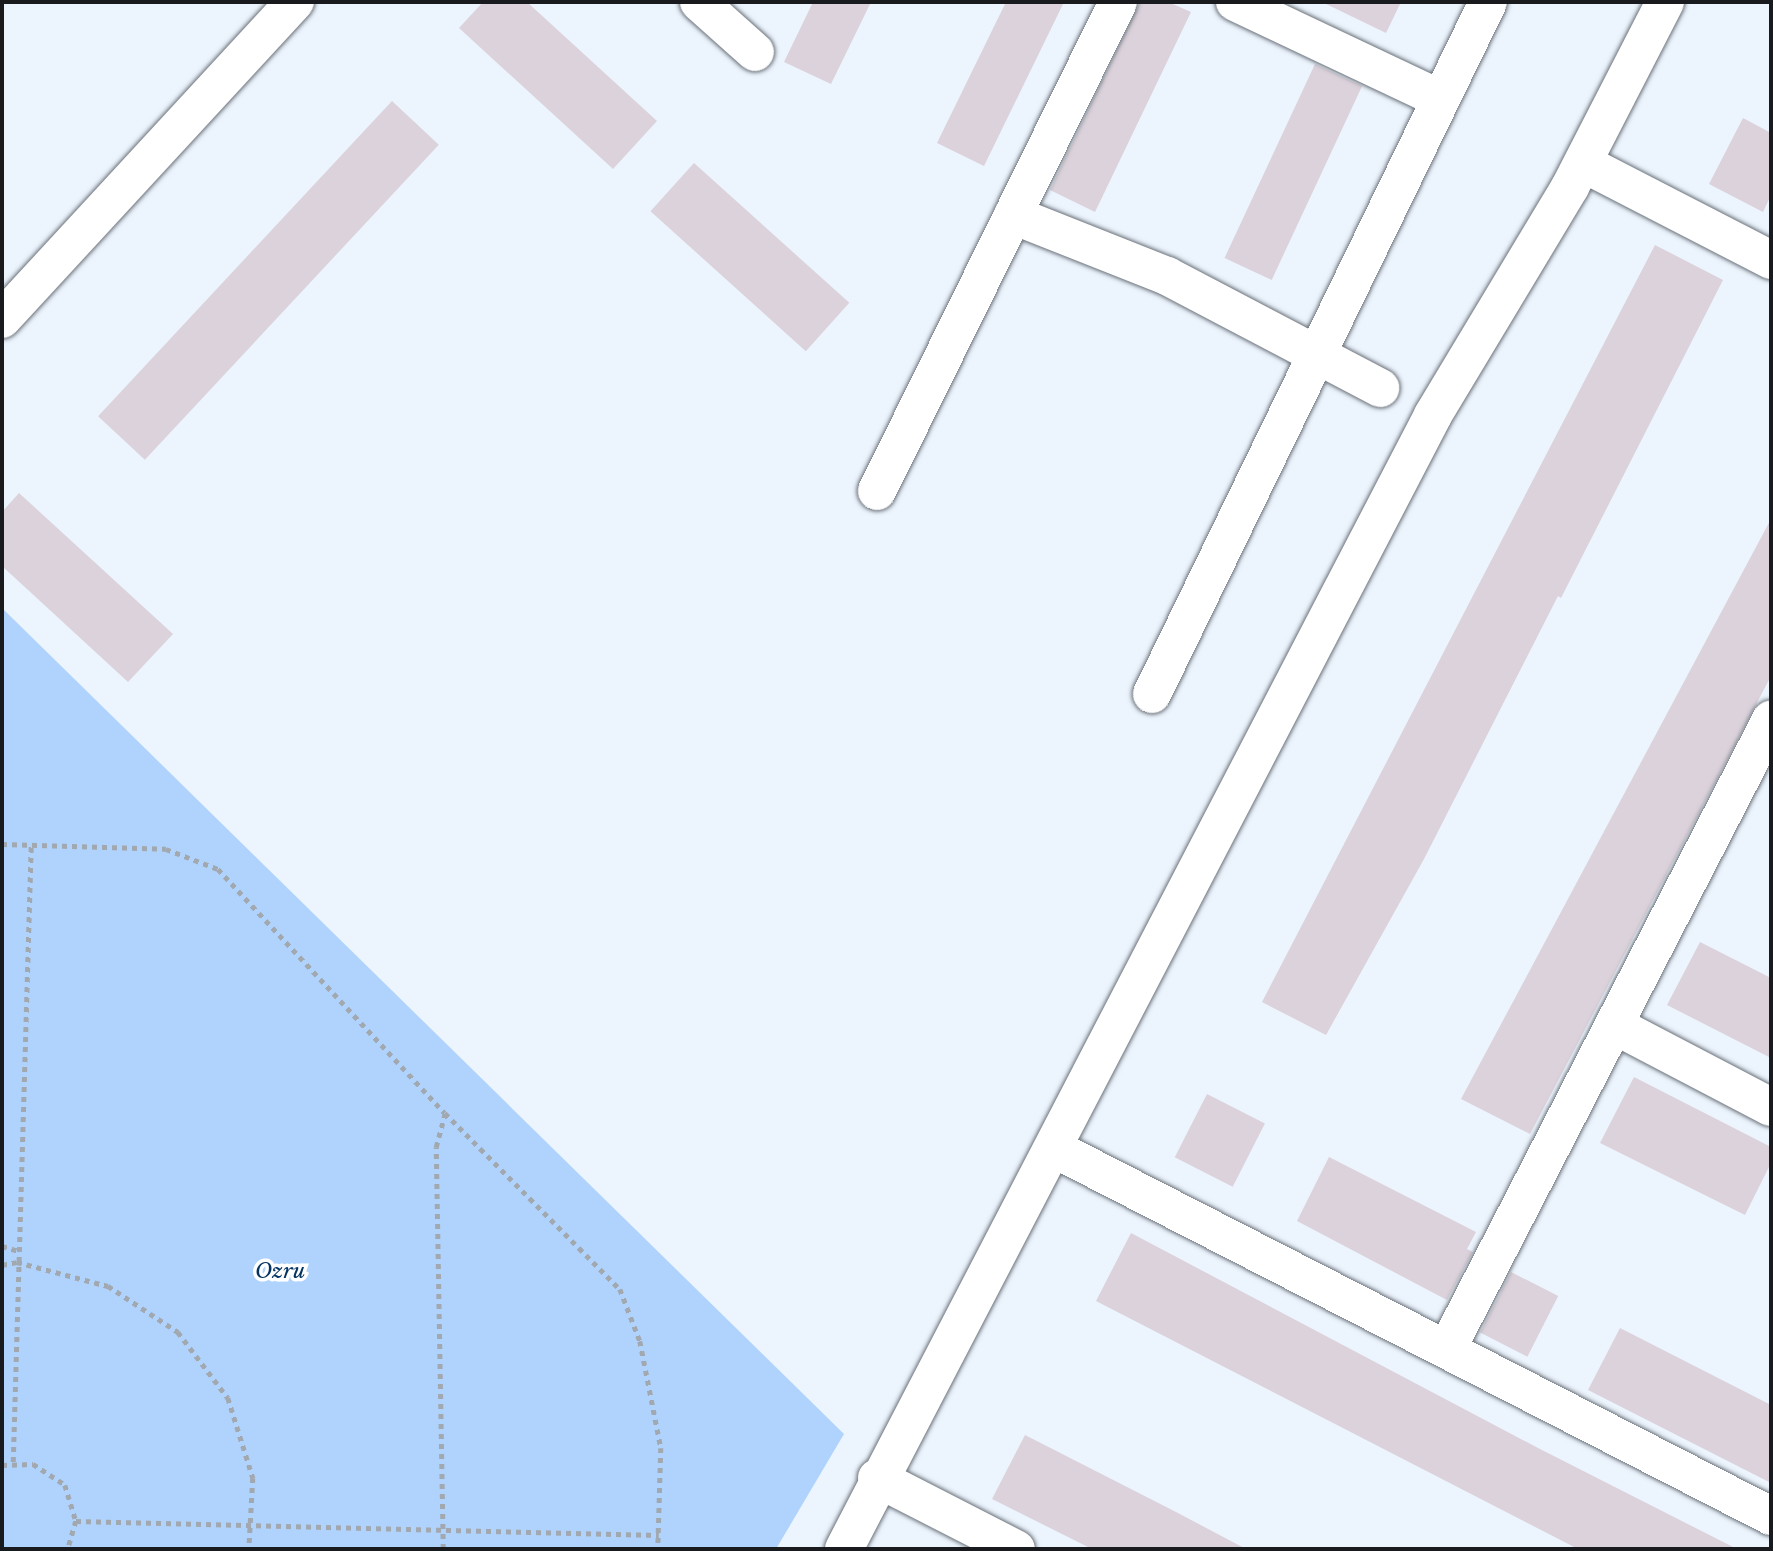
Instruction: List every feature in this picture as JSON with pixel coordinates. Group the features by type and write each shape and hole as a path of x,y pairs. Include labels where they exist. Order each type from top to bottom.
{"street":[{"path":"2,319 295,2"},
{"path":"699,2 755,52"},
{"path":"877,491 1118,2"},
{"path":"1235,2 1440,99"},
{"path":"1152,694 1319,357 1488,2"},
{"path":"844,1549 877,1478 1055,1149 1433,415 1583,163 1665,2"},
{"path":"1583,163 1771,260"},
{"path":"1013,215 1167,276 1380,388"},
{"path":"1447,1349 1771,720"},
{"path":"1614,1025 1771,1107"},
{"path":"1055,1149 1771,1516"},
{"path":"877,1478 1016,1549"}],"path":[{"path":"13,1462 31,843"},
{"path":"2,844 166,849 218,870 445,1113 620,1289 640,1341 661,1448 658,1549"},
{"path":"443,1549 436,1147 445,1113"},
{"path":"2,1246 18,1251"},
{"path":"2,1265 18,1262 108,1286 178,1332 228,1398 253,1478 249,1549"},
{"path":"2,1465 13,1462 33,1464 65,1485 76,1521 68,1549"},
{"path":"76,1521 659,1535"}],"green space":[{"name":"Ozru","path":"2,608 844,1434 776,1549 2,1549"}],"building":[{"path":"483,2 527,2 657,121 613,169 459,28"},
{"path":"813,2 871,2 831,84 784,62"},
{"path":"1006,2 1064,2 984,166 937,143"},
{"path":"1140,2 1168,2 1191,12 1095,212 1050,190"},
{"path":"1322,2 1401,2 1386,33"},
{"path":"1315,64 1362,86 1272,280 1225,258"},
{"path":"392,101 439,145 145,460 98,416"},
{"path":"1743,118 1771,133 1771,195 1763,212 1709,184"},
{"path":"694,163 849,303 806,351 651,211"},
{"path":"1655,245 1723,280 1424,859 1326,1035 1262,1002"},
{"path":"19,493 173,634 128,682 2,566 2,512"},
{"path":"1771,519 1771,676 1530,1134 1461,1099"},
{"path":"1700,942 1771,978 1771,1058 1667,1005"},
{"path":"1634,1077 1771,1147 1771,1163 1745,1215 1600,1143"},
{"path":"1207,1094 1265,1124 1233,1187 1175,1157"},
{"path":"1329,1157 1476,1232 1467,1249 1473,1252 1447,1300 1297,1221"},
{"path":"1131,1233 1538,1448 1737,1549 1578,1549 1096,1301"},
{"path":"1511,1272 1558,1296 1527,1357 1480,1333"},
{"path":"1620,1328 1771,1405 1771,1483 1588,1390"},
{"path":"1025,1435 1246,1549 1092,1549 992,1499"}]}
